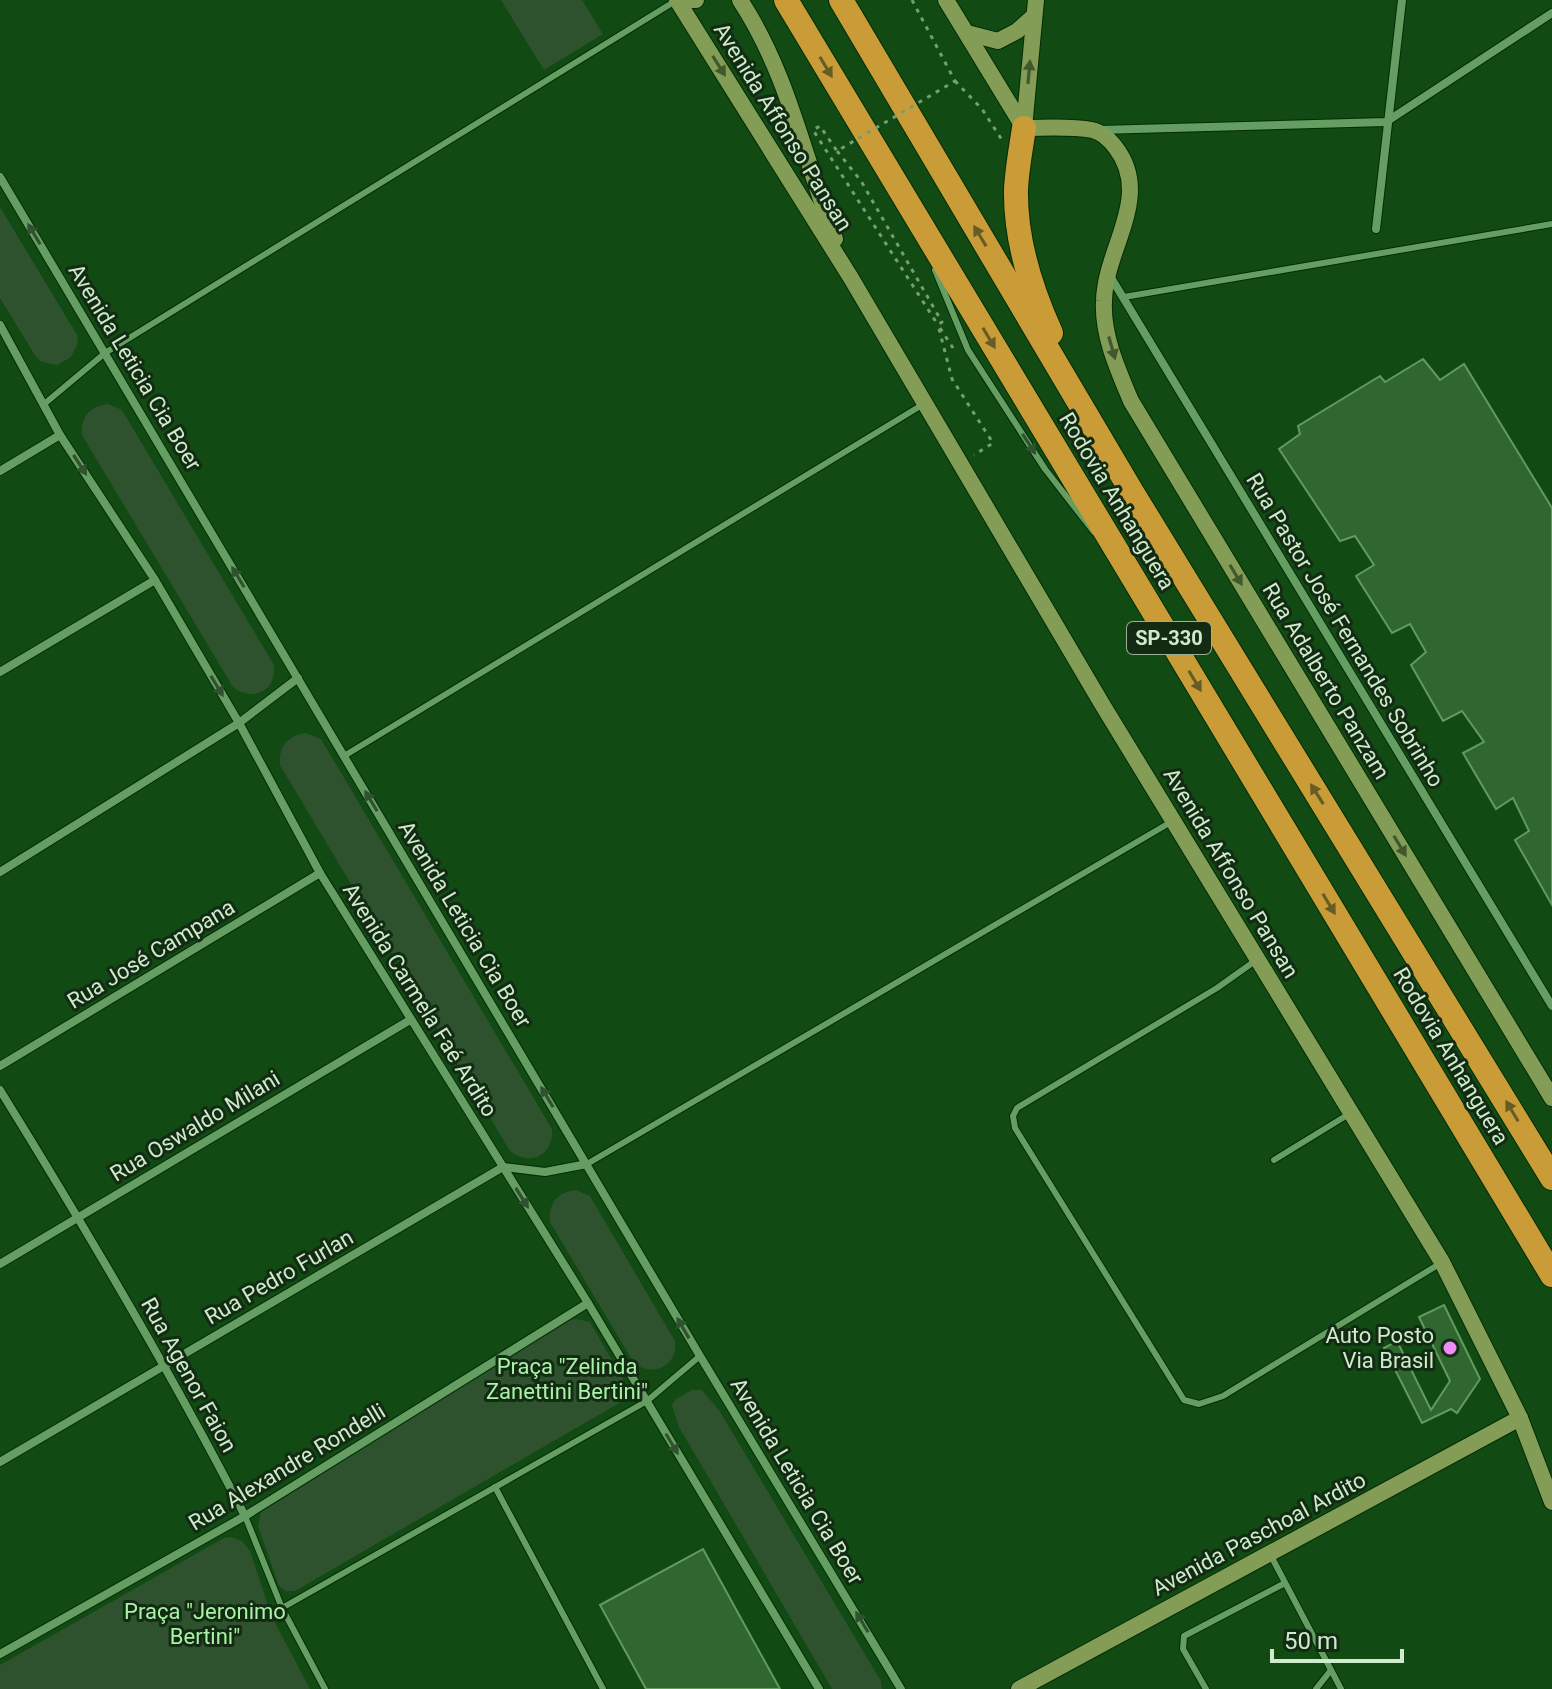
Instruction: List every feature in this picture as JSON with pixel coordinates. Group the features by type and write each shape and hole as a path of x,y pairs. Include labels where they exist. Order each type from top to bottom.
{"highway":[{"name":"Rodovia Anhanguera","path":"786,0 1552,1275"},
{"name":"Rodovia Anhanguera","path":"841,0 1132,492 1552,1178"},
{"path":"1024,128 1016,189 1020,237 1028,271 1049,329 1132,492"}],"main road":[{"path":"678,0 696,0"},
{"name":"Avenida Affonso Pansan","path":"678,0 851,278 1102,704 1442,1262 1520,1418 1552,1502"},
{"name":"Avenida Affonso Pansan","path":"740,0 781,75 815,186 851,278"},
{"path":"946,0 1024,128"},
{"path":"967,33 998,41 1017,31 1035,8"},
{"path":"1024,128 1035,8"},
{"path":"1024,128 1094,130"},
{"name":"Rua Adalberto Panzam","path":"1094,130 1109,139 1121,154 1128,171 1130,208 1108,271 1103,302 1108,336 1131,401 1552,1098"},
{"name":"Avenida Paschoal Ardito","path":"1019,1689 1520,1418"}],"street":[{"path":"1376,229 1402,0"},
{"path":"1094,130 1386,122 1552,13"},
{"name":"Avenida Leticia Cia Boer","path":"0,177 901,1689"},
{"name":"Rua Pastor José Fernandes Sobrinho","path":"1108,271 1552,1006"},
{"name":"Avenida Carmela Faé Ardito","path":"0,325 60,435 155,580 239,723 320,873 588,1303 819,1689"},
{"path":"0,471 60,435"},
{"path":"0,672 155,580"},
{"path":"0,872 239,723 298,678"},
{"name":"Rua José Campana","path":"0,1066 320,873"},
{"name":"Rua Oswaldo Milani","path":"0,1264 410,1020"},
{"name":"Rua Agenor Faion","path":"0,1090 164,1364 245,1516"},
{"path":"503,1167 545,1172 587,1164"},
{"name":"Rua Pedro Furlan","path":"0,1462 503,1167"},
{"name":"Rua Alexandre Rondelli","path":"0,1654 245,1516 588,1303"}],"lane":[{"path":"43,405 105,353 678,0"},
{"path":"848,0 859,30"},
{"path":"1124,297 1552,224"},
{"path":"344,756 925,403"},
{"path":"587,1164 1174,820"},
{"path":"1258,959 1217,988 1017,1108 1013,1116 1015,1128 1184,1400 1199,1404 1223,1396 1442,1262"},
{"path":"1274,1160 1351,1113"},
{"path":"282,1608 647,1401 700,1356"},
{"path":"495,1487 603,1689"},
{"name":"Rua Agenor Faion","path":"245,1516 282,1608 325,1689"},
{"path":"1270,1553 1341,1689"},
{"path":"1206,1689 1183,1649 1184,1636 1285,1583"},
{"path":"1316,1689 1331,1670"}],"path":[{"path":"912,0 955,81 982,109"},
{"path":"837,151 955,81"},
{"path":"938,325 942,322 861,181 820,126 813,130 955,352"},
{"path":"938,325 952,379 993,443 961,464"}],"green space":[{"path":"501,0 582,0 603,34 544,70"},
{"path":"0,207 77,335 78,343 71,357 57,365 42,362 36,357 0,298"},
{"path":"108,404 122,410 274,665 272,681 262,691 248,694 233,687 82,435 88,414 96,407"},
{"path":"306,733 321,739 552,1129 549,1146 539,1156 525,1158 510,1151 280,765 286,743 294,736"},
{"path":"576,1190 590,1196 675,1341 673,1357 663,1367 649,1369 634,1363 550,1222 551,1209 556,1200 564,1193"},
{"name":"Praça \"Zelinda Zanettini Bertini\"","path":"577,1319 590,1322 624,1381 625,1392 621,1402 295,1591 286,1591 279,1586 258,1526 261,1512"},
{"path":"692,1390 702,1390 719,1410 881,1681 882,1689 832,1689 679,1427 672,1405"},
{"name":"Praça \"Jeronimo Bertini\"","path":"230,1537 242,1541 250,1551 272,1617 310,1689 0,1689 0,1665"}],"building":[{"path":"1423,359 1440,380 1464,364 1552,508 1552,905 1515,840 1529,831 1513,798 1496,809 1463,753 1484,742 1462,711 1443,721 1411,665 1426,652 1410,624 1392,633 1356,576 1374,565 1355,536 1340,541 1279,449 1300,434 1298,426 1380,376 1385,382"},
{"name":"Auto Posto Via Brasil","path":"1444,1305 1480,1379 1457,1413 1451,1409 1422,1423 1384,1348 1397,1341 1431,1410 1450,1381 1419,1317"},
{"path":"703,1549 780,1689 646,1689 600,1605"}],"place":[{"name":"Auto Posto Via Brasil","path":"1450,1348"}]}
